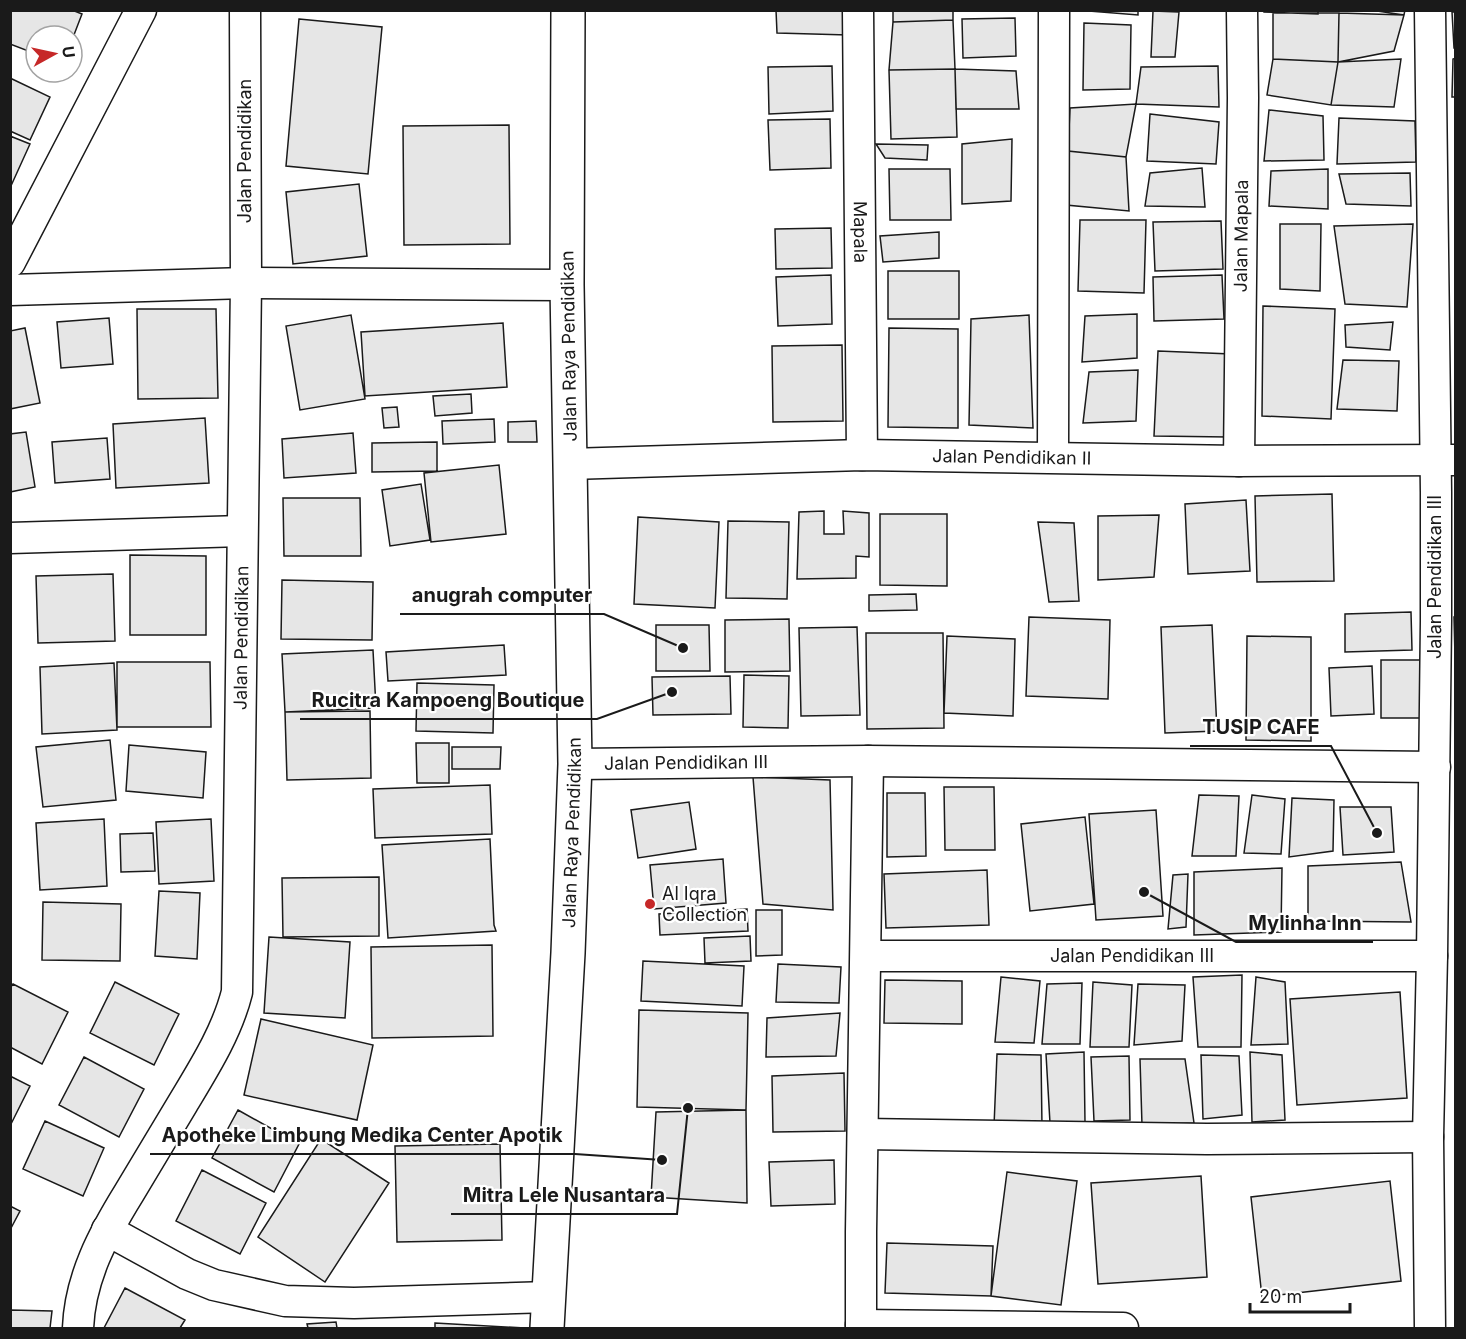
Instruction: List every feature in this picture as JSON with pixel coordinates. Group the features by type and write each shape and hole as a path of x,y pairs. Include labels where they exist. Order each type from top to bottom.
{"street":[{"path":"10,262 141,10"},
{"name":"Jalan Pendidikan","path":"78,1329 81,1299 89,1271 106,1230 201,1072 232,1013 237,992 246,283 245,10"},
{"name":"Jalan Raya Pendidikan","path":"548,1313 568,953 575,764 567,285 568,10"},
{"name":"Mapala","path":"858,10 862,455"},
{"path":"1053,457 1054,10"},
{"name":"Jalan Mapala","path":"1239,461 1242,10"},
{"path":"1430,10 1445,460"},
{"path":"10,290 246,283 567,285"},
{"name":"Jalan Pendidikan II","path":"570,464 862,455 1239,461 1445,460"},
{"name":"Jalan Pendidikan III","path":"1430,1329 1428,1137 1435,767 1445,460"},
{"path":"10,538 242,531"},
{"path":"868,761 861,1327 1123,1329"},
{"name":"Jalan Pendidikan III","path":"575,764 868,761 1435,767"},
{"name":"Jalan Pendidikan III","path":"866,956 1432,956"},
{"path":"863,1134 1207,1139 1428,1137"},
{"path":"106,1230 187,1274 214,1285 285,1301 548,1313"}],"building":[{"path":"10,10 72,10 82,14 78,24 24,24 24,49 10,44"},
{"path":"776,10 846,10 848,35 777,33"},
{"path":"893,10 953,10 953,20 893,22"},
{"path":"1138,10 1138,15 1089,11"},
{"path":"1264,10 1318,10 1318,14 1264,12"},
{"path":"1370,10 1405,10 1404,15"},
{"path":"1153,11 1179,12 1175,57 1151,57"},
{"path":"1452,12 1456,12 1456,48 1454,48"},
{"path":"1273,13 1339,13 1338,62 1273,59"},
{"path":"1339,13 1404,15 1394,51 1338,62"},
{"path":"1015,18 1016,56 963,58 962,19"},
{"path":"299,19 382,27 368,174 286,166"},
{"path":"953,20 955,69 889,70 893,22"},
{"path":"1084,23 1131,25 1130,89 1083,90"},
{"path":"1456,58 1456,97 1452,97 1453,59"},
{"path":"1273,59 1338,62 1331,105 1267,95"},
{"path":"1401,59 1394,107 1331,105 1338,62"},
{"path":"832,66 833,111 769,114 768,67"},
{"path":"1218,66 1219,107 1136,104 1141,67"},
{"path":"955,69 957,137 891,139 889,70"},
{"path":"955,69 1016,71 1019,109 956,109"},
{"path":"10,78 50,97 30,140 10,131"},
{"path":"1136,104 1126,157 1068,151 1070,108"},
{"path":"1269,110 1323,116 1324,160 1264,161"},
{"path":"1150,114 1219,122 1216,164 1147,161"},
{"path":"1339,118 1415,121 1416,162 1337,164"},
{"path":"830,119 831,168 770,170 768,120"},
{"path":"509,125 510,244 404,245 403,126"},
{"path":"10,136 30,144 10,188"},
{"path":"1012,139 1011,201 962,204 962,144"},
{"path":"876,144 928,145 927,160 885,158"},
{"path":"1068,151 1126,157 1129,211 1066,205"},
{"path":"1202,168 1205,207 1145,206 1150,173"},
{"path":"889,169 950,169 951,220 890,220"},
{"path":"1328,169 1328,209 1269,206 1271,171"},
{"path":"1410,173 1411,206 1346,204 1339,174"},
{"path":"359,184 367,256 293,264 286,192"},
{"path":"1080,220 1146,220 1144,293 1078,291"},
{"path":"1221,221 1223,269 1155,271 1153,222"},
{"path":"1280,224 1321,224 1320,291 1280,289"},
{"path":"1413,224 1407,307 1345,304 1334,226"},
{"path":"831,228 832,268 776,269 775,229"},
{"path":"939,232 939,258 883,262 880,236"},
{"path":"888,271 959,271 959,319 888,319"},
{"path":"831,275 832,324 778,326 776,277"},
{"path":"1222,275 1224,319 1154,321 1153,277"},
{"path":"1263,306 1335,309 1331,419 1262,416"},
{"path":"137,309 216,309 218,398 138,399"},
{"path":"1137,314 1137,358 1082,362 1085,316"},
{"path":"351,315 365,399 300,410 286,326"},
{"path":"1029,315 1033,428 969,425 971,319"},
{"path":"109,318 113,364 61,368 57,322"},
{"path":"1393,322 1390,350 1346,347 1345,325"},
{"path":"503,323 507,387 365,396 361,332"},
{"path":"25,328 40,403 10,409 10,331"},
{"path":"889,328 958,329 958,428 888,427"},
{"path":"842,345 843,421 773,422 772,346"},
{"path":"1158,351 1231,354 1228,437 1154,436"},
{"path":"1343,360 1399,361 1397,411 1337,409"},
{"path":"1138,370 1136,421 1083,423 1089,372"},
{"path":"471,394 472,413 435,416 433,396"},
{"path":"397,407 399,427 384,428 382,408"},
{"path":"205,418 209,483 116,488 113,424"},
{"path":"494,419 495,442 443,444 442,421"},
{"path":"536,421 537,442 508,442 508,422"},
{"path":"26,432 35,487 10,492 10,434"},
{"path":"353,433 356,473 284,478 282,439"},
{"path":"107,438 110,479 55,483 52,442"},
{"path":"437,442 437,471 372,472 372,443"},
{"path":"499,465 506,534 431,542 424,473"},
{"path":"421,484 430,540 390,546 382,490"},
{"path":"1332,494 1334,581 1257,582 1255,496"},
{"path":"283,498 360,498 361,556 284,556"},
{"path":"1246,500 1250,571 1188,574 1185,504"},
{"path":"824,511 824,534 844,534 843,511 869,513 869,557 856,556 856,578 797,579 799,512"},
{"path":"880,514 947,514 947,586 880,585"},
{"path":"1159,515 1154,577 1098,580 1098,516"},
{"path":"638,517 719,522 715,608 634,604"},
{"path":"728,521 789,522 787,599 726,598"},
{"path":"1038,522 1074,523 1079,601 1049,602"},
{"path":"130,555 206,556 206,635 130,635"},
{"path":"113,574 115,641 38,643 36,576"},
{"path":"282,580 373,582 372,640 281,639"},
{"path":"916,594 917,610 869,611 869,595"},
{"path":"1411,612 1412,650 1345,652 1345,614"},
{"path":"1029,617 1110,620 1108,699 1026,696"},
{"path":"1454,617 1456,617 1456,697"},
{"path":"789,619 790,671 725,672 725,620"},
{"path":"656,625 709,625 710,671 656,671"},
{"path":"1212,625 1217,731 1165,733 1161,627"},
{"path":"857,627 860,715 801,716 799,628"},
{"path":"866,633 943,633 944,728 867,729"},
{"path":"947,636 1015,639 1013,716 944,713"},
{"path":"1247,636 1311,637 1311,741 1246,740"},
{"path":"504,645 506,675 388,681 386,652"},
{"path":"373,650 376,708 285,712 282,654"},
{"path":"1381,660 1424,660 1424,718 1381,718"},
{"path":"117,662 210,662 211,727 117,727"},
{"path":"114,663 117,730 42,734 40,667"},
{"path":"1372,666 1374,714 1331,716 1329,668"},
{"path":"744,675 789,676 788,728 743,727"},
{"path":"730,676 731,714 653,715 652,677"},
{"path":"417,683 494,685 493,733 416,731"},
{"path":"370,711 371,778 287,780 285,712"},
{"path":"110,740 116,800 43,807 36,747"},
{"path":"416,743 449,743 449,783 417,783"},
{"path":"129,745 206,752 203,798 126,791"},
{"path":"452,747 501,747 500,769 452,769"},
{"path":"753,777 830,780 833,910 763,904"},
{"path":"490,785 492,834 375,838 373,789"},
{"path":"944,787 994,787 995,850 945,850"},
{"path":"887,793 925,793 926,856 887,857"},
{"path":"1199,795 1239,796 1236,856 1192,856"},
{"path":"1252,795 1285,799 1281,854 1244,853"},
{"path":"1292,798 1334,800 1333,851 1289,857"},
{"path":"689,802 696,849 638,858 631,810"},
{"path":"1340,807 1391,807 1394,852 1343,855"},
{"path":"1156,810 1163,916 1096,920 1089,814"},
{"path":"1085,817 1094,904 1030,911 1021,824"},
{"path":"104,819 107,886 40,890 36,823"},
{"path":"211,819 214,881 159,884 156,822"},
{"path":"153,833 155,871 121,872 120,834"},
{"path":"490,839 496,931 388,938 382,845"},
{"path":"723,859 726,903 654,909 650,865"},
{"path":"1401,862 1411,922 1308,921 1308,866"},
{"path":"1282,868 1281,932 1194,935 1194,872"},
{"path":"987,870 989,925 886,928 884,874"},
{"path":"1188,874 1186,927 1168,929 1173,875"},
{"path":"379,877 379,936 283,937 282,878"},
{"path":"159,891 200,893 197,959 155,956"},
{"path":"43,902 121,904 120,961 42,960"},
{"path":"747,909 748,931 660,935 659,914"},
{"path":"756,910 782,910 782,955 756,956"},
{"path":"750,936 751,961 705,963 704,938"},
{"path":"269,937 350,942 345,1018 264,1013"},
{"path":"492,945 493,1036 372,1038 371,947"},
{"path":"643,961 744,966 742,1006 641,1001"},
{"path":"778,964 841,967 839,1003 776,1002"},
{"path":"1242,975 1241,1047 1198,1047 1193,977"},
{"path":"1001,977 1040,981 1034,1043 995,1042"},
{"path":"1256,977 1285,982 1288,1044 1251,1045"},
{"path":"885,980 962,981 962,1024 884,1023"},
{"path":"115,982 179,1014 154,1065 90,1033"},
{"path":"1093,982 1132,985 1129,1047 1090,1047"},
{"path":"1082,983 1080,1044 1042,1044 1047,984"},
{"path":"13,984 68,1012 42,1064 10,1047 10,988"},
{"path":"1138,984 1185,985 1182,1041 1134,1045"},
{"path":"1400,992 1407,1098 1297,1105 1290,999"},
{"path":"639,1010 748,1013 746,1110 637,1107"},
{"path":"840,1013 836,1056 766,1057 767,1018"},
{"path":"261,1019 373,1045 357,1120 244,1095"},
{"path":"1084,1052 1085,1122 1050,1123 1046,1054"},
{"path":"1250,1052 1282,1055 1285,1120 1252,1122"},
{"path":"997,1054 1041,1055 1042,1127 994,1126"},
{"path":"1201,1055 1239,1056 1242,1115 1203,1119"},
{"path":"1129,1056 1130,1120 1094,1121 1091,1057"},
{"path":"84,1057 144,1089 119,1137 59,1105"},
{"path":"1140,1059 1185,1059 1194,1123 1142,1125"},
{"path":"844,1073 845,1131 773,1132 772,1076"},
{"path":"10,1076 30,1086 10,1126"},
{"path":"238,1110 299,1144 274,1192 212,1158"},
{"path":"746,1110 747,1203 651,1197 656,1112"},
{"path":"45,1121 104,1148 83,1196 23,1169"},
{"path":"321,1139 389,1183 325,1282 258,1237"},
{"path":"500,1144 502,1240 397,1242 395,1146"},
{"path":"834,1160 835,1204 771,1206 769,1162"},
{"path":"202,1170 266,1203 240,1254 176,1221"},
{"path":"1007,1172 1077,1181 1061,1305 991,1296"},
{"path":"1201,1176 1207,1277 1098,1284 1091,1183"},
{"path":"1390,1181 1401,1281 1262,1297 1251,1197"},
{"path":"10,1206 20,1211 10,1230"},
{"path":"887,1243 993,1246 991,1296 885,1293"},
{"path":"125,1288 185,1320 180,1328 104,1328"},
{"path":"10,1310 52,1311 50,1328 10,1328"},
{"path":"336,1322 337,1328 308,1328 307,1324"},
{"path":"435,1323 525,1328 435,1328"}],"place":[{"name":"anugrah computer","path":"683,648"},
{"name":"Rucitra Kampoeng Boutique","path":"672,692"},
{"name":"TUSIP CAFE","path":"1377,833"},
{"name":"Mylinha Inn","path":"1144,892"},
{"name":"Al Iqra Collection","path":"650,904"},
{"name":"Mitra Lele Nusantara","path":"688,1108"},
{"name":"Apotheke Limbung Medika Center Apotik","path":"662,1160"}]}
